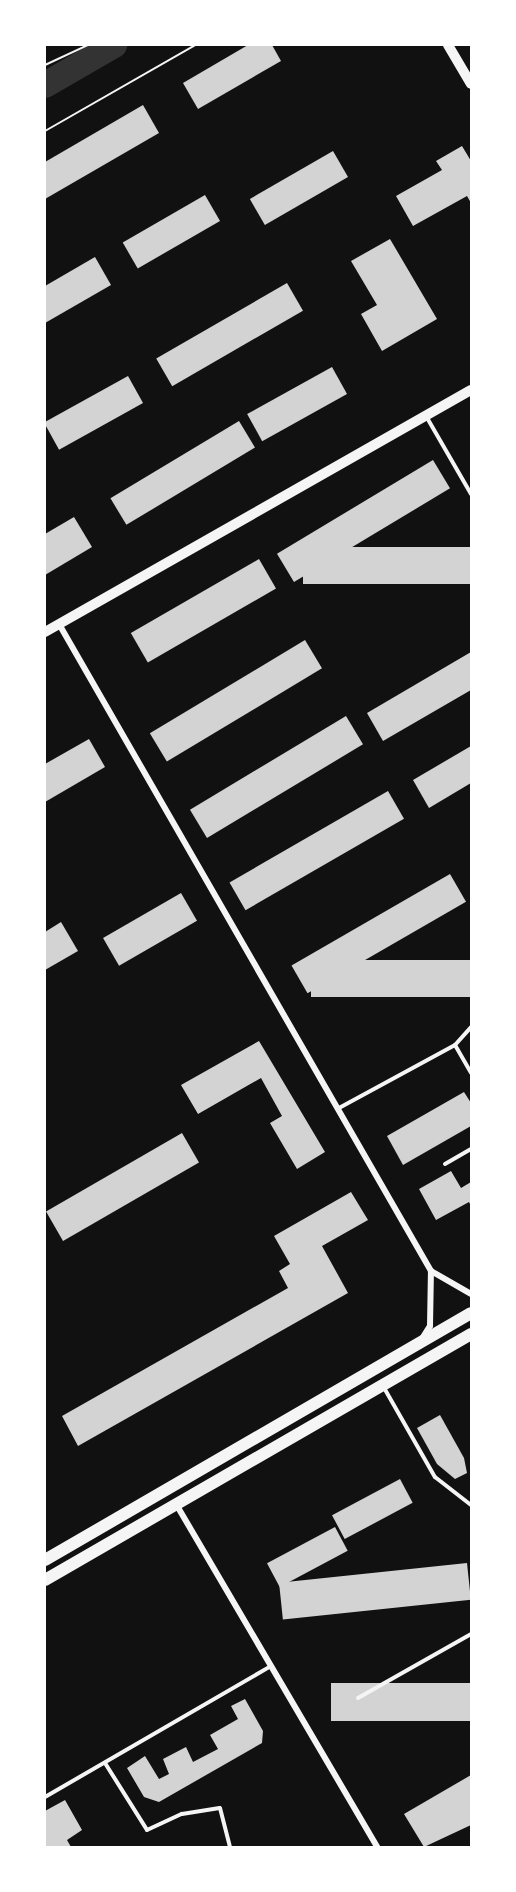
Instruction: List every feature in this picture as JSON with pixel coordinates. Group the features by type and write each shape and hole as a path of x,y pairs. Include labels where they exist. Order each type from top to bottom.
{"main road":[{"path":"45,1560 471,1313"},
{"path":"45,1580 471,1334"}],"street":[{"path":"448,45 471,84"},
{"path":"45,632 471,390"},
{"path":"59,624 431,1271 430,1326 419,1344"},
{"path":"431,1271 471,1294"},
{"path":"176,1504 377,1847"}],"lane":[{"path":"426,416 471,494"},
{"path":"339,1108 455,1045 471,1027"},
{"path":"455,1045 471,1073"},
{"path":"445,1164 471,1149"},
{"path":"383,1385 435,1478 471,1504"},
{"path":"358,1698 471,1634"},
{"path":"45,1797 272,1665"},
{"path":"105,1763 147,1830 182,1814 220,1808 230,1847"}],"path":[{"path":"45,65 88,45"},
{"path":"45,132 195,45"}],"building":[{"path":"248,45 272,45 281,61 198,109 183,83"},
{"path":"143,105 159,133 45,199 45,162"},
{"path":"462,146 471,161 471,203 467,196 413,226 396,196 442,170 436,161"},
{"path":"333,151 348,177 265,225 250,199"},
{"path":"205,195 220,221 138,268 123,242"},
{"path":"390,239 437,319 382,351 361,314 377,305 351,261"},
{"path":"95,257 111,285 45,323 45,286"},
{"path":"287,283 303,311 172,386 156,358"},
{"path":"332,367 347,394 262,441 247,414"},
{"path":"128,376 143,403 59,450 45,422"},
{"path":"239,421 255,448 126,525 110,498"},
{"path":"433,460 450,488 294,582 277,554"},
{"path":"74,517 92,547 45,575 45,534"},
{"path":"303,547 471,547 471,584 303,584"},
{"path":"259,559 276,588 148,662 131,633"},
{"path":"305,640 322,668 167,762 150,733"},
{"path":"471,652 471,690 383,741 367,713"},
{"path":"346,716 363,744 207,838 190,810"},
{"path":"89,739 105,767 45,802 45,764"},
{"path":"471,746 471,783 429,808 413,780"},
{"path":"388,791 404,819 246,910 230,882"},
{"path":"450,874 466,902 308,993 292,966"},
{"path":"181,893 197,921 119,966 103,938"},
{"path":"61,922 78,951 45,970 45,932"},
{"path":"311,960 471,960 471,997 311,997"},
{"path":"259,1041 325,1152 297,1169 270,1123 282,1116 261,1078 198,1114 181,1085"},
{"path":"464,1092 471,1103 471,1126 403,1165 387,1136"},
{"path":"182,1133 199,1162 63,1241 46,1212"},
{"path":"451,1171 461,1188 471,1182 471,1206 469,1202 436,1220 419,1189"},
{"path":"351,1192 368,1220 322,1246 348,1293 78,1446 62,1416 288,1288 279,1271 290,1264 274,1236"},
{"path":"440,1415 464,1458 467,1473 455,1479 437,1464 417,1428"},
{"path":"400,1479 413,1503 345,1539 332,1515"},
{"path":"335,1527 348,1551 280,1587 267,1563"},
{"path":"467,1563 471,1600 283,1620 279,1583"},
{"path":"331,1683 471,1683 471,1721 331,1721"},
{"path":"245,1699 263,1731 262,1743 159,1802 144,1797 127,1768 145,1756 159,1779 169,1774 163,1759 186,1747 193,1762 218,1749 210,1735 238,1719 231,1706"},
{"path":"471,1775 471,1825 424,1847 404,1814"},
{"path":"65,1800 82,1830 67,1840 71,1847 45,1847 45,1811"}],"waterway":[{"path":"45,85 114,45"}]}
